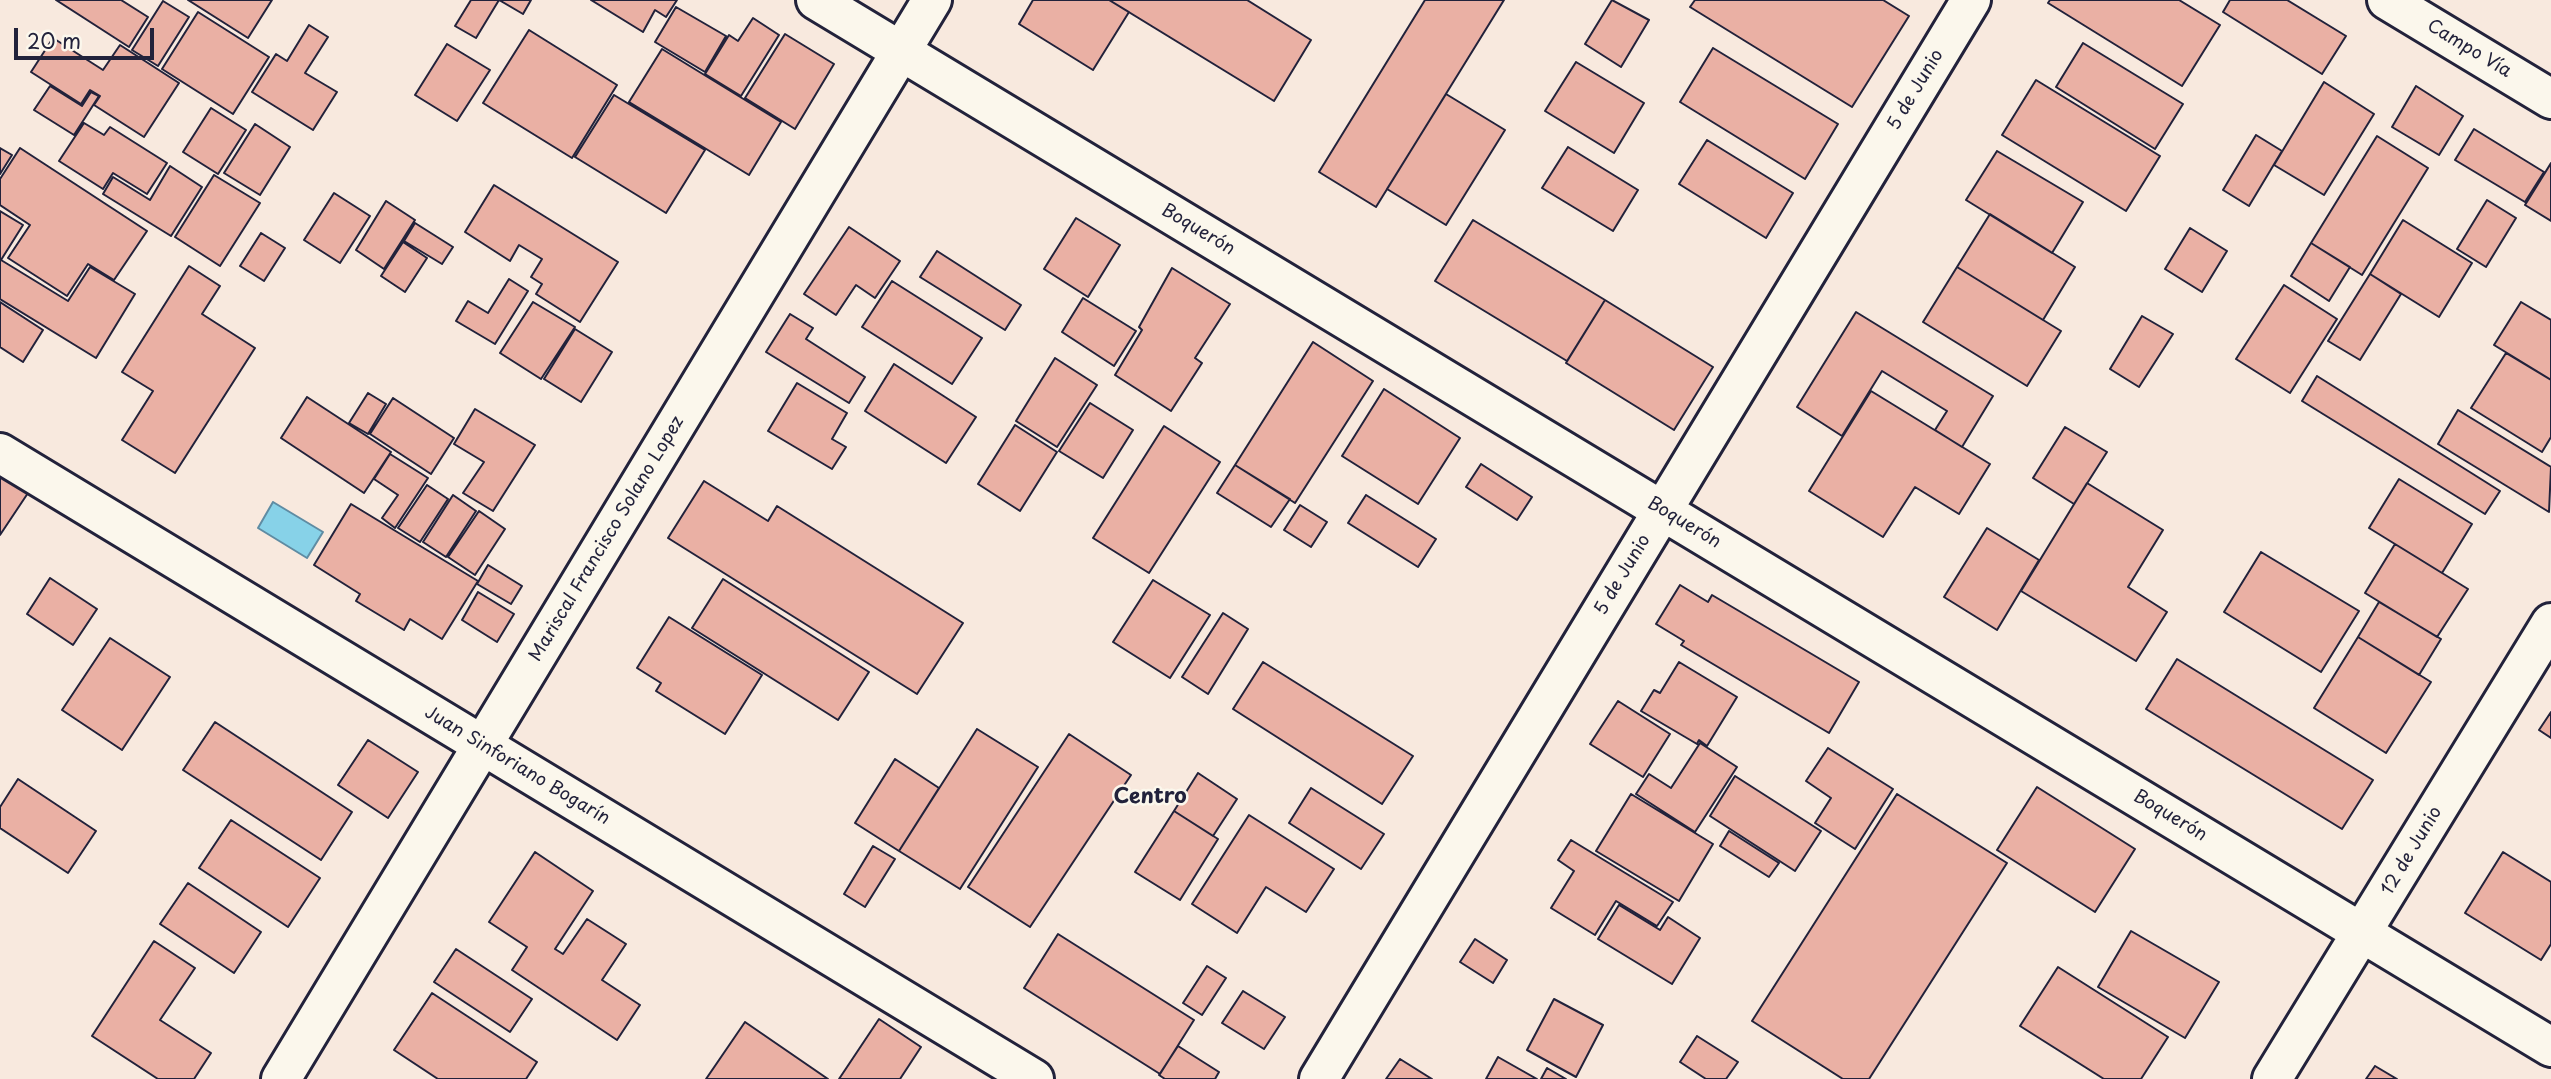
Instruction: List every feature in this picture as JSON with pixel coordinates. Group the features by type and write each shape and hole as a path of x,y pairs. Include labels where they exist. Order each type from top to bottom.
{"street":[{"name":"Boquerón","path":"816,0 2551,1047"},
{"name":"Mariscal Francisco Solano Lopez","path":"281,1079 932,0"},
{"name":"5 de Junio","path":"1319,1079 1970,0"},
{"name":"Campo Vía","path":"2387,0 2551,99"},
{"name":"Juan Sinforiano Bogarín","path":"0,453 1034,1079"},
{"name":"12 de Junio","path":"2272,1079 2551,622"}],"water":[{"path":"273,502 323,532 307,558 258,528"}],"building":[{"path":"56,0 121,0 148,17 129,47"},
{"path":"188,0 272,0 248,38"},
{"path":"471,0 499,0 476,38 455,26"},
{"path":"499,0 531,0 523,14"},
{"path":"591,0 677,0 666,17 655,10 643,32"},
{"path":"1033,0 1109,0 1129,12 1093,70 1019,24"},
{"path":"1109,0 1247,0 1311,40 1274,101"},
{"path":"1425,0 1504,0 1376,207 1319,172"},
{"path":"1612,0 1649,20 1621,67 1585,44"},
{"path":"1695,0 1883,0 1909,16 1852,107 1690,7"},
{"path":"2050,0 2179,0 2220,25 2182,86 2048,3"},
{"path":"2230,0 2287,0 2346,36 2322,74 2223,12"},
{"path":"163,1 189,17 158,66 132,50"},
{"path":"676,7 726,36 705,72 655,42"},
{"path":"198,12 269,57 233,114 162,69"},
{"path":"753,18 779,35 741,96 705,74 729,35 738,41"},
{"path":"309,25 328,37 305,73 337,92 313,130 252,92 276,54 287,61"},
{"path":"529,30 617,85 572,158 483,103"},
{"path":"785,34 834,64 795,129 745,98"},
{"path":"53,38 103,70 120,45 179,83 144,137 94,105 100,96 90,90 81,104 31,72"},
{"path":"2083,43 2183,104 2155,149 2056,87"},
{"path":"447,44 490,70 457,121 415,95"},
{"path":"1713,48 1838,124 1805,179 1680,102"},
{"path":"662,49 781,122 749,175 629,102"},
{"path":"1576,62 1644,103 1614,153 1545,111"},
{"path":"2036,80 2160,156 2126,211 2002,135"},
{"path":"2324,82 2374,114 2324,195 2274,165"},
{"path":"50,86 82,106 91,92 99,96 74,135 34,110"},
{"path":"2416,86 2463,116 2439,155 2392,127"},
{"path":"1446,94 1505,130 1446,225 1387,189"},
{"path":"614,95 705,150 666,213 575,157"},
{"path":"211,108 246,130 218,174 183,152"},
{"path":"84,123 104,135 110,127 167,163 147,194 113,173 103,189 59,161"},
{"path":"255,124 290,147 260,195 224,173"},
{"path":"2474,129 2544,172 2525,202 2455,160"},
{"path":"2256,135 2282,151 2249,206 2223,190"},
{"path":"2377,136 2428,168 2362,275 2311,243"},
{"path":"1707,140 1793,193 1766,238 1679,184"},
{"path":"1568,147 1638,190 1613,231 1542,188"},
{"path":"0,148 12,155 0,174"},
{"path":"20,148 147,231 114,280 88,264 67,296 8,258 30,225 0,205 0,179"},
{"path":"1997,151 2083,202 2052,253 1966,200"},
{"path":"2551,163 2551,221 2525,205"},
{"path":"170,166 202,187 171,236 103,194 113,177 150,200"},
{"path":"214,175 260,203 220,266 175,237"},
{"path":"494,185 618,262 580,322 536,294 542,284 531,277 542,259 519,245 510,261 465,232"},
{"path":"334,193 370,216 340,263 304,240"},
{"path":"2487,200 2516,218 2486,267 2457,249"},
{"path":"386,201 415,220 384,269 356,250"},
{"path":"0,211 23,225 1,260 68,301 90,267 135,294 96,358 0,299"},
{"path":"1990,214 2075,267 2043,320 1957,267"},
{"path":"1076,218 1120,245 1088,297 1044,269"},
{"path":"1473,220 1605,300 1567,361 1435,281"},
{"path":"2403,220 2472,263 2439,317 2370,274"},
{"path":"415,223 453,247 442,264 404,241"},
{"path":"849,227 900,261 875,298 856,285 836,315 804,294"},
{"path":"2190,228 2227,251 2202,292 2165,269"},
{"path":"261,233 285,248 264,281 240,266"},
{"path":"403,242 427,258 405,292 381,276"},
{"path":"2311,243 2350,267 2329,301 2291,276"},
{"path":"937,251 1021,305 1005,330 920,277"},
{"path":"189,266 220,286 202,314 255,348 175,473 122,440 153,391 122,372"},
{"path":"1957,267 2061,331 2027,386 1923,322"},
{"path":"1172,268 1230,304 1195,358 1202,363 1171,411 1115,375 1142,330 1139,327"},
{"path":"2370,274 2401,294 2360,360 2328,341"},
{"path":"509,279 528,291 495,344 456,321 468,301 488,313"},
{"path":"892,281 982,338 952,384 862,327"},
{"path":"2284,285 2337,319 2290,393 2236,359"},
{"path":"1083,298 1136,331 1114,366 1062,332"},
{"path":"1605,300 1713,367 1674,430 1566,363"},
{"path":"0,302 43,330 23,362 0,347"},
{"path":"533,302 575,327 541,379 500,353"},
{"path":"2521,302 2551,320 2551,380 2494,345"},
{"path":"1856,312 1993,396 1962,447 1935,430 1947,411 1882,371 1842,436 1797,407"},
{"path":"790,314 813,328 806,339 865,377 849,403 766,352"},
{"path":"2142,316 2173,334 2139,387 2110,369"},
{"path":"575,329 612,352 581,402 544,379"},
{"path":"1313,342 1373,381 1295,503 1235,465"},
{"path":"2506,353 2551,380 2551,437 2542,452 2471,408"},
{"path":"1055,358 1097,385 1057,447 1016,421"},
{"path":"894,364 976,417 946,463 865,411"},
{"path":"2317,376 2500,491 2485,514 2302,401"},
{"path":"797,383 847,413 832,439 846,447 832,469 768,431"},
{"path":"1384,389 1460,438 1418,504 1342,456"},
{"path":"1871,391 1990,464 1959,514 1915,487 1883,537 1809,491"},
{"path":"368,393 386,404 368,434 349,423"},
{"path":"307,397 391,452 364,493 281,438"},
{"path":"393,398 454,438 431,474 370,434"},
{"path":"1090,403 1133,430 1103,478 1059,451"},
{"path":"475,409 535,445 493,511 463,493 484,462 454,444"},
{"path":"2458,410 2551,467 2549,512 2438,444"},
{"path":"1015,425 1057,452 1020,511 978,484"},
{"path":"1164,426 1220,462 1149,573 1093,538"},
{"path":"2065,427 2107,452 2074,504 2033,478"},
{"path":"390,454 428,478 395,528 382,518 398,495 374,479"},
{"path":"1481,464 1532,497 1517,520 1466,487"},
{"path":"1235,465 1290,499 1271,527 1217,493"},
{"path":"0,470 30,490 0,535"},
{"path":"2399,479 2472,524 2442,573 2369,528"},
{"path":"704,481 768,521 777,506 963,623 917,694 668,538"},
{"path":"2087,483 2163,530 2128,587 2167,612 2136,661 2021,591"},
{"path":"427,485 448,499 420,542 398,528"},
{"path":"453,495 476,511 446,557 423,542"},
{"path":"1366,495 1436,539 1418,567 1348,523"},
{"path":"351,504 478,581 442,639 410,619 404,630 356,601 360,594 314,565"},
{"path":"1300,505 1327,522 1311,547 1284,530"},
{"path":"479,511 505,529 475,575 448,557"},
{"path":"1987,528 2039,560 1997,630 1944,597"},
{"path":"2395,544 2468,589 2437,637 2365,593"},
{"path":"2261,552 2359,611 2321,672 2224,612"},
{"path":"488,565 522,586 511,604 477,584"},
{"path":"50,578 97,609 73,645 27,614"},
{"path":"723,579 869,672 838,720 692,628"},
{"path":"1153,580 1210,615 1170,678 1113,642"},
{"path":"1680,585 1708,602 1712,595 1859,682 1829,733 1681,645 1684,641 1656,624"},
{"path":"478,592 514,614 497,642 462,620"},
{"path":"2379,602 2441,639 2419,675 2358,637"},
{"path":"1223,613 1248,629 1208,694 1182,677"},
{"path":"669,617 762,675 725,734 656,691 661,683 637,668"},
{"path":"2358,637 2431,682 2386,753 2314,708"},
{"path":"110,638 170,677 122,750 62,710"},
{"path":"2177,659 2373,780 2342,829 2146,709"},
{"path":"1263,662 1413,756 1382,804 1233,709"},
{"path":"1679,662 1737,697 1707,746 1699,740 1697,744 1641,711 1654,690 1660,693"},
{"path":"1618,701 1670,734 1643,777 1590,744"},
{"path":"2551,712 2551,738 2539,730"},
{"path":"215,722 352,812 321,860 183,770"},
{"path":"977,729 1038,767 960,889 899,851"},
{"path":"1069,734 1131,775 1030,927 968,887"},
{"path":"368,740 418,772 388,818 338,785"},
{"path":"1700,743 1737,767 1695,832 1636,794 1649,774 1671,788"},
{"path":"1828,748 1893,789 1855,849 1815,823 1831,798 1806,781"},
{"path":"895,759 939,788 899,851 855,823"},
{"path":"1198,773 1237,799 1213,836 1174,811"},
{"path":"1735,776 1821,831 1795,871 1710,816"},
{"path":"18,779 96,831 68,873 0,828 0,807"},
{"path":"2037,787 2135,849 2095,912 1997,850"},
{"path":"1311,788 1384,834 1361,869 1289,823"},
{"path":"1631,794 1713,844 1679,901 1596,851"},
{"path":"1897,794 2007,863 1869,1079 1843,1079 1752,1021"},
{"path":"1174,811 1218,839 1180,900 1135,872"},
{"path":"1249,815 1334,869 1306,912 1266,887 1237,933 1192,904"},
{"path":"231,820 320,878 288,927 199,868"},
{"path":"1729,831 1779,863 1769,877 1720,846"},
{"path":"1571,840 1673,902 1657,926 1616,901 1595,935 1551,908 1574,871 1558,860"},
{"path":"873,846 895,859 865,907 844,894"},
{"path":"535,852 593,891 555,949 563,954 587,919 626,944 602,980 640,1005 617,1040 512,970 527,947 489,922"},
{"path":"2503,852 2551,882 2551,944 2541,960 2465,913"},
{"path":"188,883 261,932 234,973 160,924"},
{"path":"1619,905 1660,930 1668,917 1700,938 1672,984 1598,939"},
{"path":"2131,931 2219,982 2185,1038 2098,987"},
{"path":"1058,934 1194,1020 1160,1074 1024,988"},
{"path":"1475,939 1507,960 1493,983 1460,962"},
{"path":"154,941 195,968 160,1020 211,1053 194,1079 158,1079 92,1036"},
{"path":"456,949 532,999 510,1032 434,982"},
{"path":"1207,966 1226,978 1202,1015 1183,1003"},
{"path":"2058,967 2168,1037 2141,1079 2104,1079 2020,1026"},
{"path":"1243,991 1285,1017 1264,1049 1222,1023"},
{"path":"432,993 537,1062 526,1079 438,1079 394,1050"},
{"path":"1554,999 1603,1025 1576,1077 1527,1050"},
{"path":"879,1019 921,1047 900,1079 839,1079"},
{"path":"745,1022 828,1079 706,1079"},
{"path":"1697,1036 1738,1062 1726,1079 1706,1079 1680,1062"},
{"path":"1178,1046 1219,1072 1215,1079 1165,1079 1159,1075"},
{"path":"1498,1057 1537,1079 1486,1079"},
{"path":"1400,1059 1432,1079 1386,1079"},
{"path":"2375,1066 2397,1079 2366,1079"},
{"path":"1547,1068 1566,1079 1541,1079"}],"district":[{"name":"Centro","path":"1150,797"}]}
